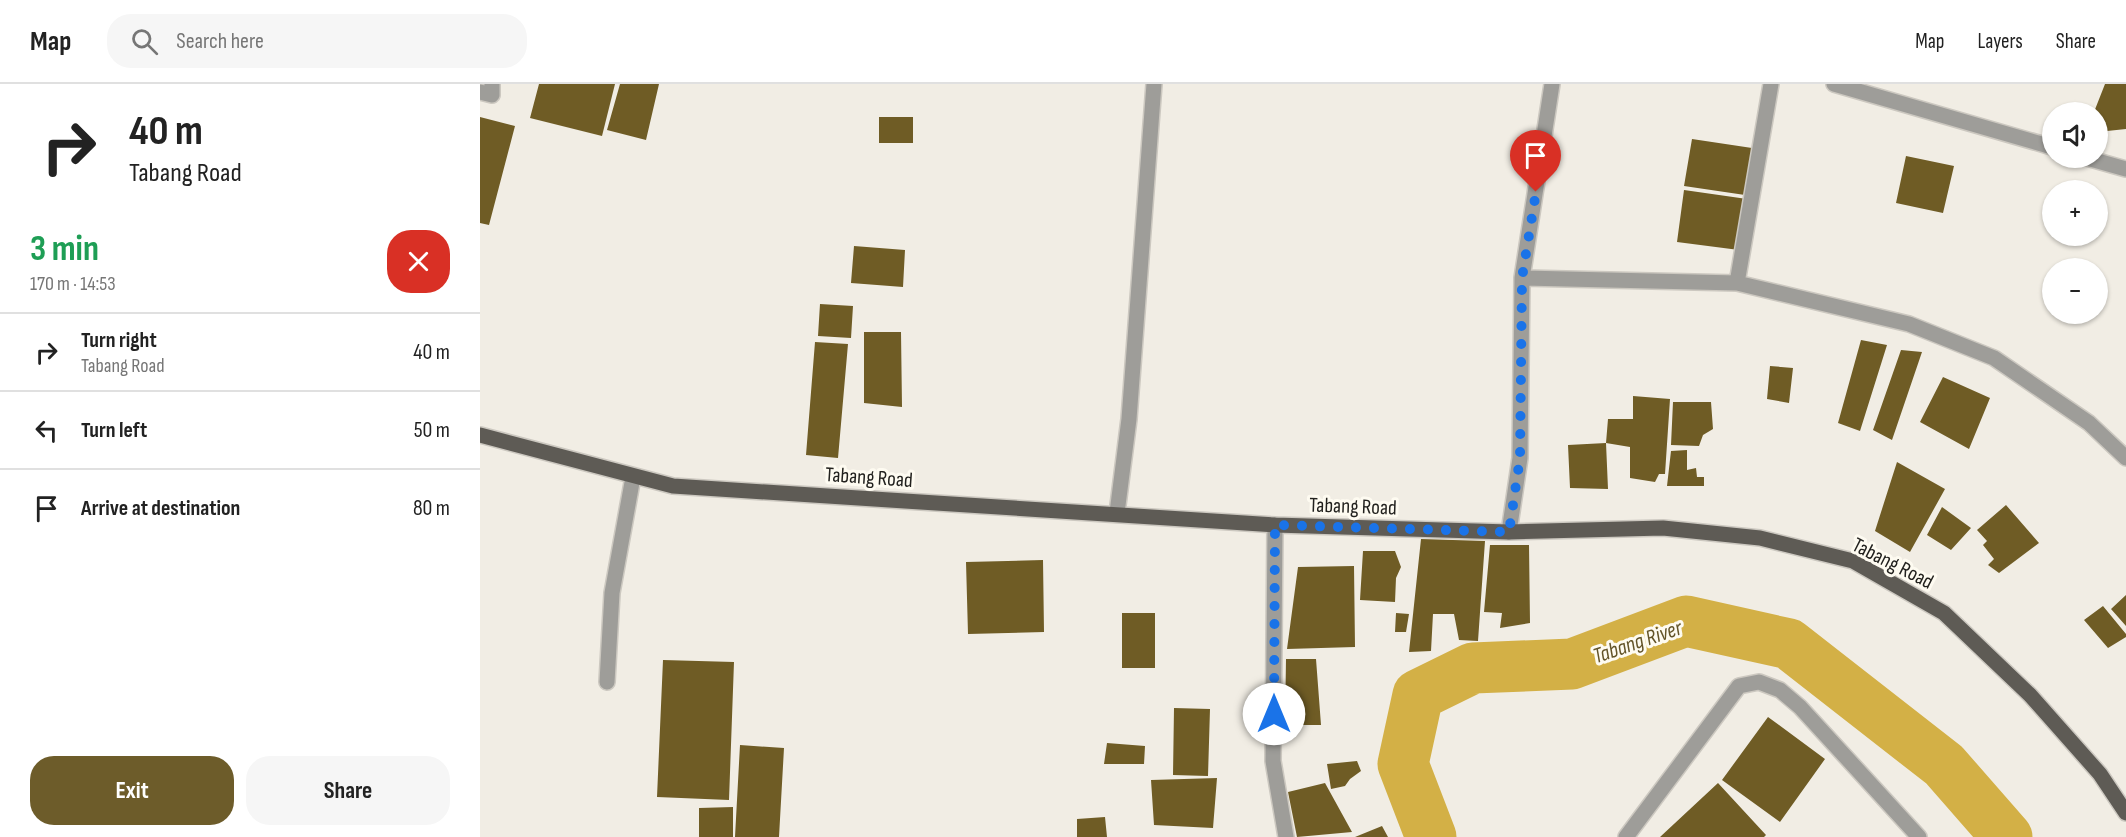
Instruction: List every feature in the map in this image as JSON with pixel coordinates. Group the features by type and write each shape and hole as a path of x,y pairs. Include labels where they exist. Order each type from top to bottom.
{"main road":[{"name":"Tabang Road","path":"480,435 674,486 1275,525 1509,532 1664,528 1760,538 1853,561 1944,613 2030,695 2100,774 2126,813"}],"street":[{"path":"480,92 492,95 492,84"},
{"path":"1117,513 1129,419 1154,84"},
{"path":"1509,532 1520,458 1522,278 1552,84"},
{"path":"1737,283 1771,84"},
{"path":"1834,84 2042,144"},
{"path":"2108,164 2126,169"},
{"path":"1522,278 1737,283 1909,324 1994,358 2089,423 2126,458"},
{"path":"607,682 612,593 633,477"},
{"path":"1275,525 1273,761 1286,837"},
{"path":"1626,837 1739,686 1758,682 1780,690 1800,707 1919,837"}],"building":[{"path":"539,84 615,84 602,136 530,118"},
{"path":"620,84 659,84 646,140 607,130"},
{"path":"2105,84 2126,84 2126,129 2108,131 2108,102 2098,102"},
{"path":"480,117 515,126 489,225 480,223"},
{"path":"879,117 913,117 913,143 879,143"},
{"path":"1692,139 1752,148 1745,195 1684,186"},
{"path":"1906,156 1954,166 1943,213 1896,203"},
{"path":"1684,190 1747,199 1739,250 1677,242"},
{"path":"854,246 905,250 903,287 851,283"},
{"path":"820,304 853,306 851,338 818,336"},
{"path":"864,332 901,332 902,407 864,403"},
{"path":"1861,340 1887,345 1860,431 1838,423"},
{"path":"815,342 848,344 838,458 806,455"},
{"path":"1901,350 1922,352 1892,440 1873,430"},
{"path":"1770,366 1793,368 1789,403 1767,399"},
{"path":"1943,377 1990,398 1969,449 1920,422"},
{"path":"1633,396 1670,399 1665,474 1659,474 1655,482 1630,478 1630,447 1606,443 1608,419 1633,419"},
{"path":"1673,402 1711,402 1713,429 1703,435 1699,446 1671,445"},
{"path":"1606,443 1608,489 1570,488 1568,445"},
{"path":"1687,450 1687,470 1696,468 1697,477 1704,477 1704,486 1667,486 1671,451"},
{"path":"1897,462 1945,489 1910,552 1875,531"},
{"path":"2006,505 2039,543 1999,573 1988,565 1994,559 1983,545 1987,541 1977,530"},
{"path":"1942,507 1971,528 1951,550 1927,535"},
{"path":"1421,539 1485,541 1478,641 1459,640 1454,614 1433,614 1431,651 1409,652"},
{"path":"1490,545 1529,545 1530,623 1500,628 1502,613 1484,612"},
{"path":"1363,551 1395,551 1401,567 1396,578 1395,602 1360,600"},
{"path":"1043,560 1044,632 968,634 966,562"},
{"path":"1354,566 1355,647 1287,649 1298,567"},
{"path":"2126,595 2126,626 2111,609"},
{"path":"2103,606 2126,634 2126,637 2108,648 2084,620"},
{"path":"1122,613 1155,613 1155,668 1122,668"},
{"path":"1396,613 1409,614 1406,632 1395,632"},
{"path":"1286,659 1316,659 1321,725 1285,725"},
{"path":"663,660 734,662 729,800 657,797"},
{"path":"1174,708 1210,709 1208,776 1173,775"},
{"path":"1768,717 1825,759 1780,822 1722,780"},
{"path":"1107,743 1145,746 1144,764 1104,764"},
{"path":"740,745 784,748 779,837 735,837"},
{"path":"1357,761 1361,771 1345,786 1331,789 1327,764"},
{"path":"1217,778 1213,828 1154,825 1151,780"},
{"path":"1325,783 1352,832 1297,837 1288,792"},
{"path":"1718,783 1766,835 1764,837 1660,837"},
{"path":"733,807 733,837 699,837 699,808"},
{"path":"1105,817 1107,837 1077,837 1077,819"},
{"path":"1382,826 1388,837 1355,837"}],"waterway":[{"name":"Tabang River","path":"1431,837 1403,764 1418,695 1473,668 1572,664 1686,621 1789,644 1944,765 2007,837"}],"route":[{"path":"1274,714 1275,525 1509,532 1520,458 1522,278 1536,192"}]}
